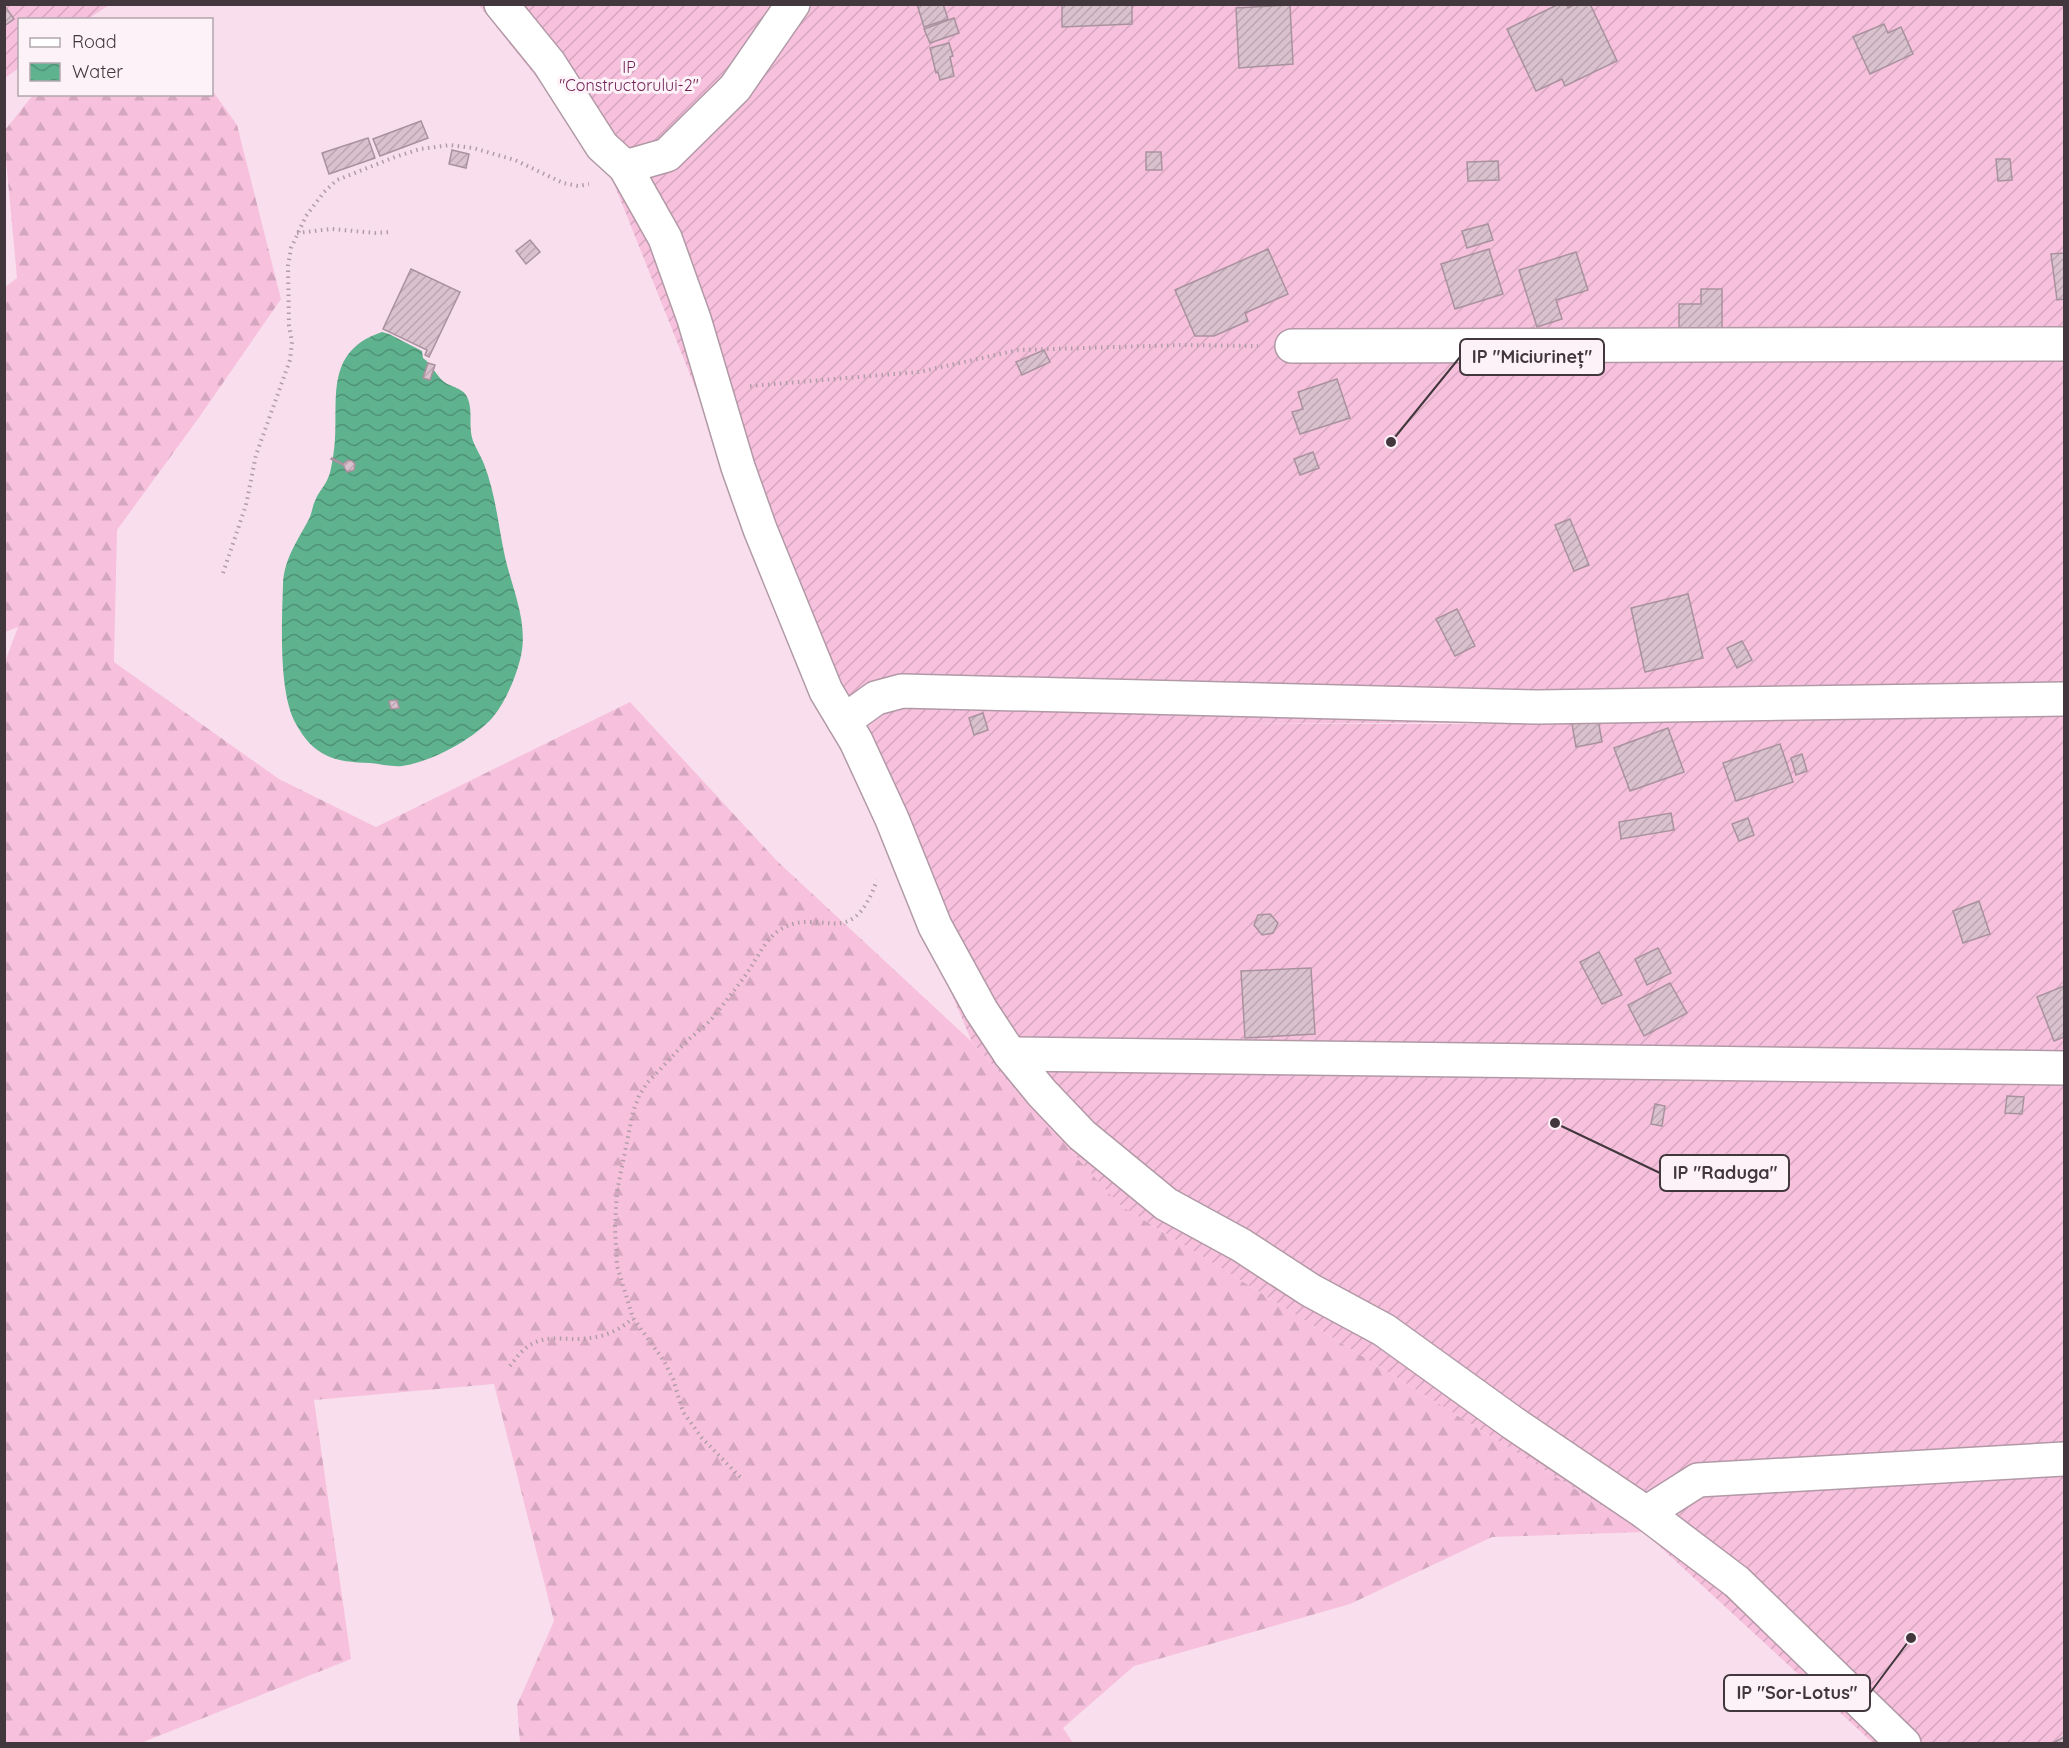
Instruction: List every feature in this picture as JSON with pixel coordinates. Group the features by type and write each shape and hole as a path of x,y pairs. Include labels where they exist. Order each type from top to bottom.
{"street":[{"path":"501,4 549,63 602,146 625,168 665,238 694,319 760,530 826,691 856,741 892,819 935,926 981,1010 1010,1054 1042,1093 1082,1135 1166,1204 1241,1245 1310,1290 1384,1330 1513,1423 1646,1513 1737,1582 1904,1743"},
{"path":"625,168 667,155 693,130 735,88 793,4"},
{"path":"1292,346 2064,344"},
{"path":"844,721 876,698 902,691 1538,707 2064,699"},
{"path":"1010,1054 2064,1068"},
{"path":"1646,1513 1698,1480 2064,1459"}],"path":[{"path":"223,573 246,505 256,455 290,360 292,342 289,326 288,266 297,234 315,203 337,180 420,149 450,145 473,148 515,160 563,183 578,186 593,183 625,168"},
{"path":"297,234 332,229 392,232"},
{"path":"715,388 919,372 1018,350 1182,345 1292,346"},
{"path":"740,1477 702,1438 683,1412 673,1379 664,1361 633,1318 617,1266 615,1226 617,1191 633,1112 647,1083 713,1017 769,939 780,930 795,923 841,924 854,918 869,899 880,872"},
{"path":"510,1366 531,1344 561,1337 575,1339 610,1334 633,1318"}],"green space":[{"path":"5,5 109,5 90,18 18,18 18,69 5,78"},
{"name":"IP \"Constructorului-2\"","path":"479,5 2064,5 2064,1743 1873,1743 1644,1532 1120,1205 972,1042 846,745 830,726 607,166","holes":["1578,722 1572,724 1216,724"]},
{"path":"213,91 237,125 281,299 117,530 114,662 279,779 376,827 630,702 777,861 972,1042 1120,1205 1644,1532 1492,1537 1350,1604 1134,1666 1063,1728 1073,1743 520,1743 517,1705 554,1621 494,1384 314,1400 351,1659 141,1743 5,1743 4,664 18,627 5,632 4,288 17,278 5,130 32,96 213,96"}],"water":[{"path":"382,332 422,351 423,358 440,378 464,392 468,399 472,436 491,485 523,632 516,675 493,717 464,741 439,755 413,764 398,766 336,759 318,751 310,744 290,711 282,656 284,575 292,551 330,473 335,444 337,387 340,370 348,355 361,342"}],"building":[{"path":"917,4 943,4 948,19 924,27"},
{"path":"1062,4 1132,4 1132,24 1062,27"},
{"path":"1559,4 1567,4 1568,8 1575,4 1590,4 1617,61 1565,86 1562,79 1536,91 1507,29"},
{"path":"4,5 14,19 4,26"},
{"path":"1290,5 1293,64 1239,68 1236,8"},
{"path":"954,18 959,33 930,43 924,29"},
{"path":"1884,24 1888,33 1901,27 1913,54 1870,74 1853,37"},
{"path":"949,43 953,56 950,57 954,76 940,80 930,48"},
{"path":"421,121 428,138 380,156 373,139"},
{"path":"368,138 375,158 329,174 322,153"},
{"path":"452,150 469,154 466,168 449,164"},
{"path":"1146,152 1161,152 1162,170 1146,170"},
{"path":"1996,159 2010,159 2012,180 1998,181"},
{"path":"1498,161 1499,180 1468,181 1467,162"},
{"path":"1488,224 1493,240 1467,248 1462,231"},
{"path":"530,240 540,252 526,264 516,251"},
{"path":"1268,249 1288,294 1245,313 1248,321 1214,336 1195,336 1175,290"},
{"path":"1489,249 1503,294 1455,309 1441,264"},
{"path":"1576,252 1588,290 1556,300 1562,319 1537,327 1519,270"},
{"path":"2064,253 2064,299 2057,300 2051,254"},
{"path":"411,269 460,292 429,357 425,355 427,350 383,329"},
{"path":"1701,289 1722,289 1722,329 1679,328 1679,304 1701,304"},
{"path":"1044,350 1050,362 1022,375 1016,362"},
{"path":"428,363 435,365 430,380 423,378"},
{"path":"1337,379 1350,418 1300,434 1292,412 1303,409 1298,392"},
{"path":"1313,452 1319,468 1300,475 1294,459"},
{"path":"332,458 343,464 348,460 352,461 355,464 354,470 347,472 343,465"},
{"path":"1570,519 1589,565 1574,571 1555,525"},
{"path":"1688,594 1703,658 1645,672 1631,608"},
{"path":"1457,609 1475,646 1455,656 1436,619"},
{"path":"1742,641 1752,660 1737,668 1727,648"},
{"path":"397,700 399,708 391,709 389,701"},
{"path":"983,713 988,730 974,735 969,718"},
{"path":"1598,719 1602,742 1576,747 1572,724"},
{"path":"1668,728 1684,772 1630,791 1614,748"},
{"path":"1780,744 1793,782 1736,801 1723,763"},
{"path":"1802,754 1807,771 1796,775 1791,758"},
{"path":"1671,813 1674,830 1621,839 1619,822"},
{"path":"1748,818 1754,835 1739,841 1732,824"},
{"path":"1979,901 1990,934 1963,943 1953,911"},
{"path":"1270,914 1278,923 1273,933 1262,935 1254,925 1258,915"},
{"path":"1658,948 1671,973 1647,985 1635,959"},
{"path":"1599,952 1622,995 1602,1004 1580,962"},
{"path":"1311,968 1315,1034 1245,1038 1241,971"},
{"path":"1670,983 1687,1013 1644,1036 1628,1005"},
{"path":"2064,986 2064,1037 2054,1041 2037,997"},
{"path":"2007,1096 2024,1097 2022,1114 2005,1113"},
{"path":"1655,1104 1665,1106 1662,1126 1651,1124"},
{"path":"2064,1737 2064,1744 2051,1744"}],"place":[{"name":"IP \"Miciurineț\"","path":"1391,442"},
{"name":"IP \"Raduga\"","path":"1555,1123"},
{"name":"IP \"Sor-Lotus\"","path":"1911,1638"}]}
